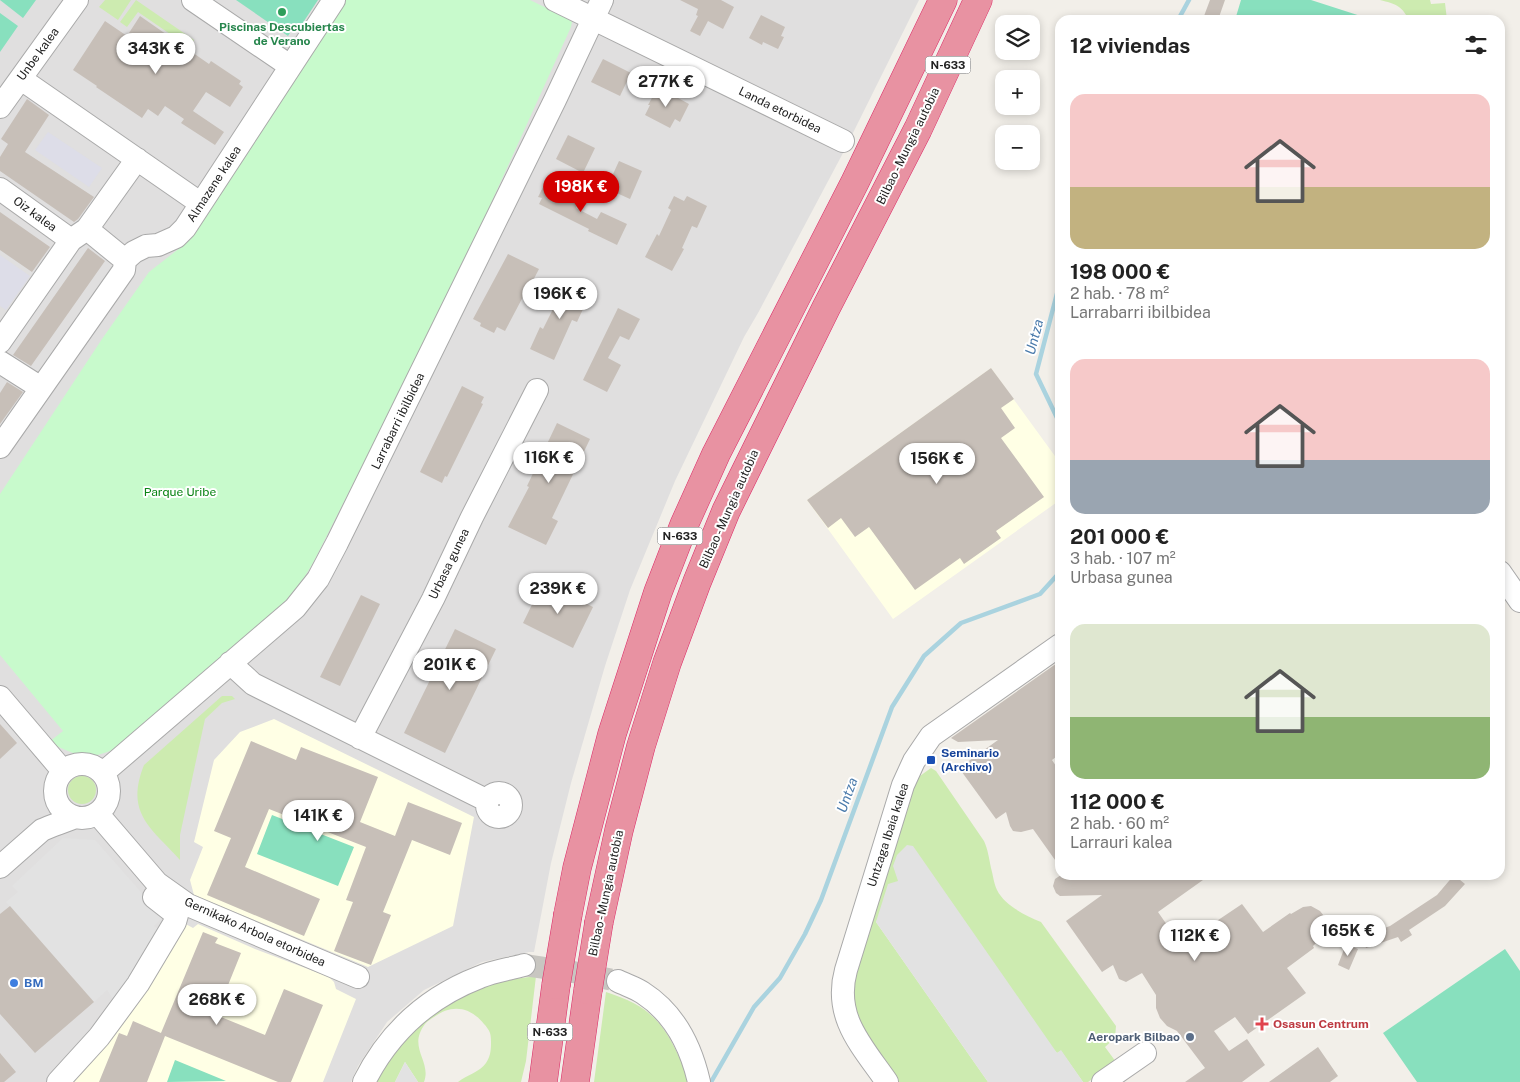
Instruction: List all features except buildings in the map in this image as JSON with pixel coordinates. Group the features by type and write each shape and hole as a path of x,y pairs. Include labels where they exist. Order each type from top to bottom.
{"highway":[{"name":"N-633","path":"543,1081 556,985 578,868 612,734 661,584 684,525 716,454 855,182 943,0"},
{"name":"Bilbao - Mungia autobia","path":"575,1082 599,922 619,830 640,746 697,582 726,511 826,308 918,129 978,0"}],"street":[{"name":"Unbe kalea","path":"0,108 77,0"},
{"path":"193,0 290,66"},
{"name":"Almazene kalea","path":"125,260 134,252 146,246 158,244 176,237 189,223 200,203 334,0"},
{"name":"Landa etorbidea","path":"555,0 598,10 843,141"},
{"name":"Larrabarri ibilbidea","path":"103,774 295,608 318,579 497,220 598,10"},
{"path":"20,79 200,203"},
{"path":"0,342 137,159"},
{"name":"Oiz kalea","path":"0,189 125,260"},
{"path":"0,447 124,270 125,260"},
{"path":"0,362 42,388"},
{"name":"Urbasa gunea","path":"360,738 433,600 472,517 537,390"},
{"path":"1505,579 1520,601"},
{"name":"Untzaga Ibaia kalea","path":"886,1082 852,1031 844,1004 843,985 903,785 914,761 931,736 1055,649"},
{"path":"230,663 253,684 488,801"},
{"path":"0,697 63,771"},
{"path":"0,867 42,830 75,817 90,817 104,807 108,799 108,781 96,768 88,764 70,766 58,778 55,787 58,803 62,809 75,817"},
{"path":"0,855 40,821 56,796"},
{"name":"Gernikako Arbola etorbidea","path":"97,813 157,883 188,905 358,976"},
{"path":"58,1082 99,1037 138,984 175,922 177,915 148,891 157,883"},
{"path":"364,1082 378,1056 412,1016 435,1000 481,976 524,966"},
{"path":"618,981 642,992 664,1010 681,1033 696,1065 699,1082"},
{"path":"1104,1082 1145,1053"}],"shaded area":[{"path":"0,0 919,0 843,153 744,337 675,481 630,590 605,666 571,783 551,863 534,952 482,962 424,990 387,1022 358,1066 351,1082 0,1082"},
{"path":"48,132 102,168 89,187 35,150"},
{"path":"0,255 30,276 6,310 0,306"},
{"path":"991,368 1055,456 1055,504 893,619 807,500"},
{"path":"274,719 474,817 453,926 368,967 194,895 190,880 203,847 194,842 214,760 240,732"},
{"path":"63,838 95,840 163,917 154,926 161,932 140,967 113,999 107,990 94,1002 6,902 18,892 12,886"},
{"path":"907,845 913,846 1057,1053 1061,1050 1083,1082 988,1082 876,922 888,884 898,881 893,866 897,855"},
{"path":"182,922 193,928 198,924 255,949 329,977 334,982 336,989 356,999 323,1082 62,1082"},
{"path":"405,1062 418,1082 395,1082"}],"green space":[{"path":"0,0 36,0 23,18"},
{"path":"105,0 131,0 118,20 99,7"},
{"path":"136,0 194,40 189,47 138,12 127,27 120,22"},
{"name":"Piscinas Descubiertas de Verano","path":"236,0 318,0 300,27 295,25 288,36"},
{"name":"Parque Uribe","path":"344,0 530,0 572,22 457,278 313,563 293,596 116,748 90,756 74,753 49,742 63,731 0,655 0,494 102,339 149,272 185,244"},
{"path":"1241,0 1311,0 1358,15 1236,15"},
{"path":"1380,0 1430,0 1431,4 1445,3 1446,15 1406,15 1398,6"},
{"path":"0,13 18,26 0,52"},
{"path":"222,696 232,696 235,699 222,703 205,719 180,835 180,860 150,828 144,818 139,807 137,795 139,782 144,765"},
{"path":"931,768 936,771 984,841 995,885 1001,896 1016,909 1041,922 1116,1026 1115,1038 1105,1047 1116,1062 1088,1082 1083,1082 1061,1051 1057,1053 899,881 876,922 988,1082 896,1082 859,1028 851,992 913,781"},
{"path":"82,776 92,780 96,790 92,800 82,804 72,800 68,790 72,780"},
{"path":"272,815 354,847 338,886 257,854"},
{"path":"1505,949 1520,971 1520,1082 1417,1082 1383,1033"},
{"path":"536,976 526,1061 521,1082 458,1082 480,1069 486,1063 490,1052 491,1038 488,1029 473,1013 467,1010 454,1009 440,1013 429,1020 420,1033 419,1047 426,1074 424,1082 418,1082 405,1062 395,1082 372,1082 396,1044 441,1004 500,981"},
{"path":"606,992 632,1002 659,1023 673,1044 690,1082 594,1082"},
{"path":"175,1060 226,1081 167,1082"}],"waterway":[{"name":"Untza","path":"1181,15 1189,0"},
{"name":"Untza","path":"1055,301 1036,374 1055,414"},
{"name":"Untza","path":"711,1082 754,1007 780,978 805,934 821,900 892,707 924,656 961,623 1040,594 1055,578"}],"tunnel":[{"path":"524,965 618,981"}],"place":[{"name":"Piscinas Descubiertas de Verano","path":"282,12"},
{"name":"Seminario (Archivo)","path":"931,760"},
{"name":"BM","path":"14,983"},
{"name":"Osasun Centrum","path":"1262,1024"},
{"name":"Aeropark Bilbao","path":"1190,1037"}]}
